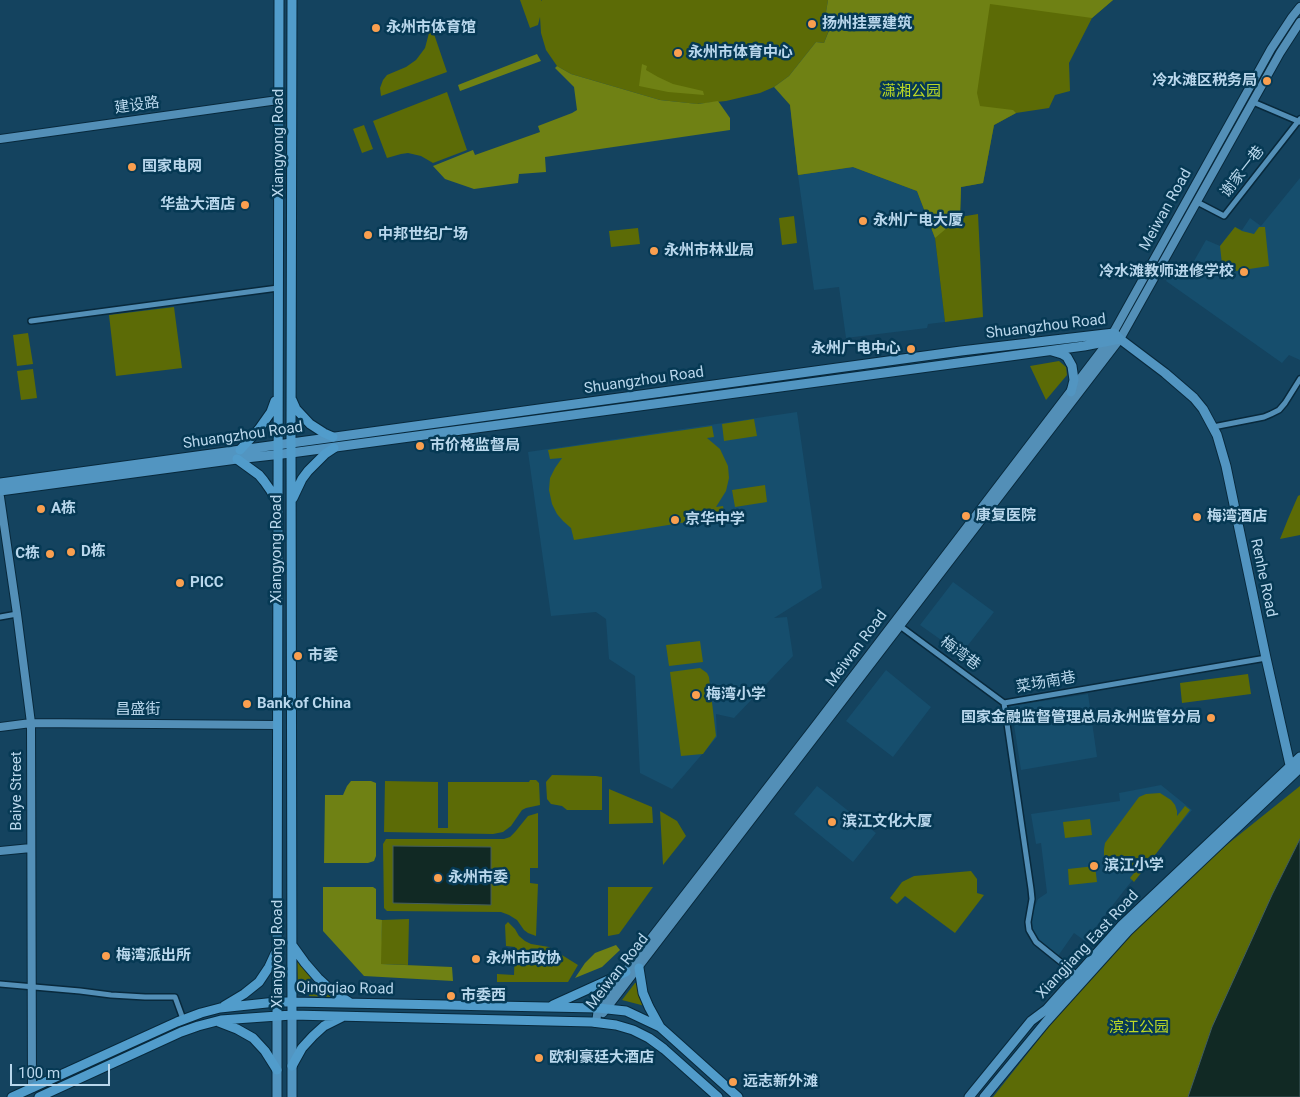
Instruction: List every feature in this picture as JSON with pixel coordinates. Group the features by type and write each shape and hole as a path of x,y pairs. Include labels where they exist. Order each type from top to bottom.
{"main road":[{"name":"Xiangyong Road","path":"277,1097 278,0"},
{"name":"Xiangyong Road","path":"292,0 292,1097"},
{"name":"Shuangzhou Road","path":"0,483 238,455 278,455 334,448 1018,355 1108,342 1117,336"},
{"name":"Shuangzhou Road","path":"0,491 238,455 278,445 333,437 1017,344 1117,336"},
{"name":"Renhe Road","path":"1117,336 1187,392 1203,408 1213,427 1226,466 1291,770"},
{"path":"1017,344 1018,355"},
{"path":"1050,350 1062,354 1072,366 1074,380 1071,392"},
{"path":"277,379 291,379"},
{"path":"277,396 271,412 260,429 238,455 264,480 278,505"},
{"path":"291,397 296,409 303,418 333,437"},
{"path":"372,432 373,442"},
{"path":"291,502 308,471 334,448"},
{"path":"278,551 291,551"},
{"name":"Xiangjiang East Road","path":"984,1097 1051,1017 1128,931 1291,770 1300,757"},
{"name":"Xiangjiang East Road","path":"969,1097 1031,1021 1047,1009 1122,925 1291,770 1300,768"},
{"path":"292,944 318,978 332,991 350,1003 346,1016 324,1026 313,1036 302,1048 292,1066"},
{"path":"276,952 259,982 244,994 220,1008 219,1020 253,1038 265,1051 277,1070"},
{"path":"548,1007 632,970 648,1007 660,1027 738,1097"},
{"name":"Qingqiao Road","path":"12,1097 183,1019 220,1008 292,1002 602,1008 626,1011 660,1027"},
{"name":"Qingqiao Road","path":"39,1097 180,1032 219,1020 292,1014 596,1022 616,1025 633,1030 649,1038 718,1097"}],"street":[{"name":"Meiwan Road","path":"1117,336 1271,49 1300,7"},
{"name":"Meiwan Road","path":"596,1022 602,1008 900,626 1117,336 1197,202 1280,53 1300,22"},
{"name":"建设路","path":"0,138 278,100"},
{"path":"1253,102 1300,121"},
{"name":"谢家一巷","path":"1197,202 1224,216 1300,121"},
{"path":"31,321 278,288"},
{"name":"Meiwan Road","path":"632,970 1108,342"},
{"path":"1213,427 1271,414 1284,403 1300,378"},
{"name":"Baiye Street","path":"0,497 31,724 32,1088"},
{"path":"0,616 17,614"},
{"name":"梅湾巷","path":"900,626 1004,702"},
{"name":"菜场南巷","path":"1077,976 1036,942 1029,930 1028,922 1032,899 1031,888 1004,702 1266,658"},
{"name":"昌盛街","path":"0,727 31,724 277,725"},
{"path":"0,851 31,848"},
{"path":"0,984 111,995 175,997 183,1019"}],"shaded area":[{"path":"853,167 917,191 935,238 945,322 928,324 927,328 846,338 839,287 814,290 798,175"},
{"name":"冷水滩教师进修学校","path":"1300,178 1300,360 1289,355 1282,363 1166,281 1174,268 1186,275 1206,240 1220,246 1235,227 1242,230 1250,218 1261,226"},
{"name":"京华中学","path":"797,412 822,588 774,618 787,617 793,656 734,718 716,714 717,737 672,789 640,773 635,676 609,659 606,619 596,612 551,616 528,452"},
{"path":"953,582 994,612 961,654 920,625"},
{"path":"886,670 931,707 893,757 846,721"},
{"path":"1088,694 1097,757 1021,770 1011,706"},
{"name":"滨江小学","path":"1161,785 1192,810 1126,888 1085,941 1074,933 1058,956 1035,936 1030,927 1031,916 1038,899 1047,893 1041,843 1036,844 1031,814 1120,801 1119,793"},
{"name":"滨江文化大厦","path":"817,786 876,833 853,862 794,814"},
{"path":"1300,839 1300,1097 1188,1097 1212,1027 1272,895"},
{"path":"393,846 491,847 491,905 393,903"}],"green space":[{"name":"永州市体育中心","path":"520,0 828,0 825,18 832,22 824,43 816,42 789,76 774,87 760,93 726,101 697,104 660,100 571,74 557,66 546,50 541,33 540,17 538,25 530,28"},
{"name":"潇湘公园","path":"828,0 1113,0 1092,18 990,4 977,93 980,106 1013,110 1016,113 994,125 983,183 961,187 960,217 935,238 917,191 853,167 798,175 790,105 774,87 789,76 816,42 824,43 832,23 825,18"},
{"name":"潇湘公园","path":"842,0 1113,0 1092,18 1069,63 1070,91 1055,95 1049,108 1016,113 994,125 983,183 961,187 960,217 978,214 983,317 945,322 935,238 917,191 853,167 798,175 789,94 843,33"},
{"path":"433,31 447,72 381,96 380,88 387,75 406,67 416,60 425,48 429,33"},
{"path":"537,54 541,61 460,91 458,85"},
{"path":"642,64 647,66 646,70 658,77 673,84 703,91 704,95 668,92 639,86"},
{"path":"557,66 571,74 660,100 698,104 718,101 730,118 730,130 545,157 546,172 519,174 518,183 474,189 445,179 433,166 473,150 475,155 540,132 538,126 577,110 574,87 555,68"},
{"path":"447,92 467,150 433,163 421,156 408,153 387,158 373,121"},
{"path":"364,125 373,149 362,153 353,129"},
{"path":"794,216 797,243 782,245 779,218"},
{"path":"1235,227 1254,234 1259,227 1265,227 1269,266 1223,273 1220,246"},
{"path":"638,228 640,244 611,247 609,231"},
{"path":"174,307 182,368 116,376 109,315"},
{"path":"28,333 33,364 17,366 13,335"},
{"path":"1059,361 1066,367 1067,375 1046,400 1030,366"},
{"path":"33,369 37,398 21,400 17,371"},
{"path":"754,419 757,436 724,441 722,424"},
{"path":"712,426 714,437 707,438 720,449 728,466 729,478 726,491 716,507 723,506 725,516 574,540 571,528 557,514 552,504 549,490 550,478 562,458 550,459 548,450"},
{"path":"765,485 767,502 735,507 732,490"},
{"path":"1300,495 1300,535 1280,539 1298,496"},
{"path":"700,641 703,662 669,666 666,645"},
{"path":"700,668 709,677 716,736 703,754 681,756 670,672"},
{"path":"1248,674 1251,694 1182,703 1180,683"},
{"path":"552,775 602,777 602,810 567,810 562,806 551,804 547,799 546,782"},
{"path":"530,780 536,780 539,783 540,805 522,810 511,826 503,832 493,834 384,832 385,781 438,782 438,828 448,828 448,782 529,782"},
{"path":"351,781 371,781 376,783 376,856 374,861 368,863 324,863 325,795 343,795"},
{"name":"滨江公园","path":"1300,786 1300,839 1272,895 1212,1027 1188,1097 993,1097 1054,1020 1105,961 1143,922 1214,855"},
{"path":"609,789 652,807 653,823 609,824"},
{"path":"1160,793 1175,805 1177,816 1185,806 1190,810 1134,882 1130,878 1134,873 1116,872 1107,863 1104,855 1105,843 1139,797 1146,794"},
{"path":"660,811 677,821 686,836 663,865"},
{"path":"538,813 538,868 530,868 530,883 538,884 536,936 524,930 517,920 501,912 387,911 384,908 383,844 386,839 504,839 510,837 528,816"},
{"path":"1090,819 1092,835 1065,838 1063,822"},
{"path":"1095,866 1097,882 1069,885 1068,869"},
{"path":"971,871 977,879 977,893 984,895 955,933 905,896 897,904 890,898 902,882 914,876"},
{"path":"323,887 373,887 376,889 376,919 382,920 381,964 452,967 453,981 364,976 323,931"},
{"path":"608,887 653,887 619,934 608,936"},
{"path":"409,919 408,965 380,964 382,920"},
{"path":"508,922 525,941 549,947 578,965 568,982 497,982 497,974 514,975 515,947 506,946 505,925"},
{"path":"616,945 620,950 602,967 575,978 585,963 595,953"},
{"path":"298,959 312,977 301,987 298,987"},
{"path":"317,983 333,996 309,996"},
{"path":"636,983 645,1006 622,1000"}],"place":[{"name":"扬州挂票建筑","path":"812,24"},
{"name":"永州市体育馆","path":"376,28"},
{"name":"永州市体育中心","path":"678,53"},
{"name":"冷水滩区税务局","path":"1267,81"},
{"name":"国家电网","path":"132,167"},
{"name":"华盐大酒店","path":"245,205"},
{"name":"永州广电大厦","path":"863,221"},
{"name":"中邦世纪广场","path":"368,235"},
{"name":"永州市林业局","path":"654,251"},
{"name":"冷水滩教师进修学校","path":"1244,272"},
{"name":"永州广电中心","path":"911,349"},
{"name":"市价格监督局","path":"420,446"},
{"name":"A栋","path":"41,509"},
{"name":"康复医院","path":"966,516"},
{"name":"梅湾酒店","path":"1197,517"},
{"name":"京华中学","path":"675,520"},
{"name":"D栋","path":"71,552"},
{"name":"C栋","path":"50,554"},
{"name":"PICC","path":"180,583"},
{"name":"市委","path":"298,656"},
{"name":"梅湾小学","path":"696,695"},
{"name":"Bank of China","path":"247,704"},
{"name":"国家金融监督管理总局永州监管分局","path":"1211,718"},
{"name":"滨江文化大厦","path":"832,822"},
{"name":"滨江小学","path":"1094,866"},
{"name":"永州市委","path":"438,878"},
{"name":"梅湾派出所","path":"106,956"},
{"name":"永州市政协","path":"476,959"},
{"name":"市委西","path":"451,996"},
{"name":"欧利豪廷大酒店","path":"539,1058"},
{"name":"远志新外滩","path":"733,1082"}]}
